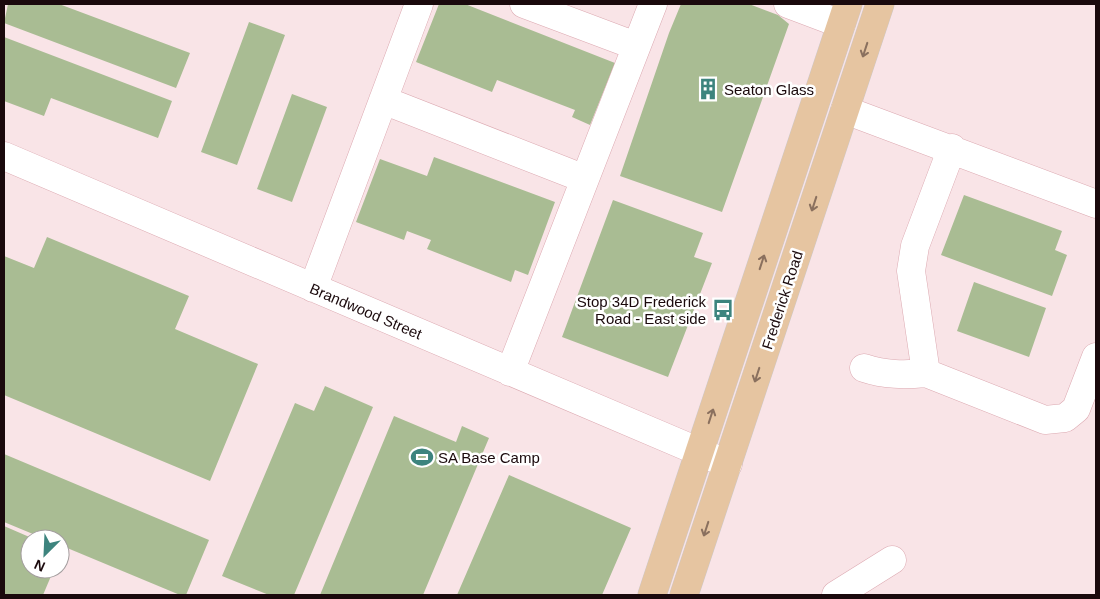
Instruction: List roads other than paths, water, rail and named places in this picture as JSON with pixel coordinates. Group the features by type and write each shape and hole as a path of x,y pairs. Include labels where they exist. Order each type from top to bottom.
{"main road":[{"name":"Frederick Road","path":"684,595 880,4"},
{"name":"Frederick Road","path":"652,595 844,14"}],"street":[{"path":"313,288 419,4"},
{"path":"524,4 636,46"},
{"path":"510,372 653,4"},
{"path":"788,4 844,14"},
{"path":"383,100 585,179"},
{"path":"845,110 952,148 1096,204"},
{"path":"926,373 911,270 915,246 952,148"},
{"name":"Brandwood Street","path":"4,156 728,464"},
{"path":"864,368 880,373 902,375 926,373 1045,420 1065,418 1076,409 1096,357"},
{"path":"836,595 892,560"}],"place":[{"name":"Seaton Glass","path":"708,89"},
{"name":"Stop 34D Frederick Road - East side","path":"723,310"},
{"name":"SA Base Camp","path":"422,457"}]}
